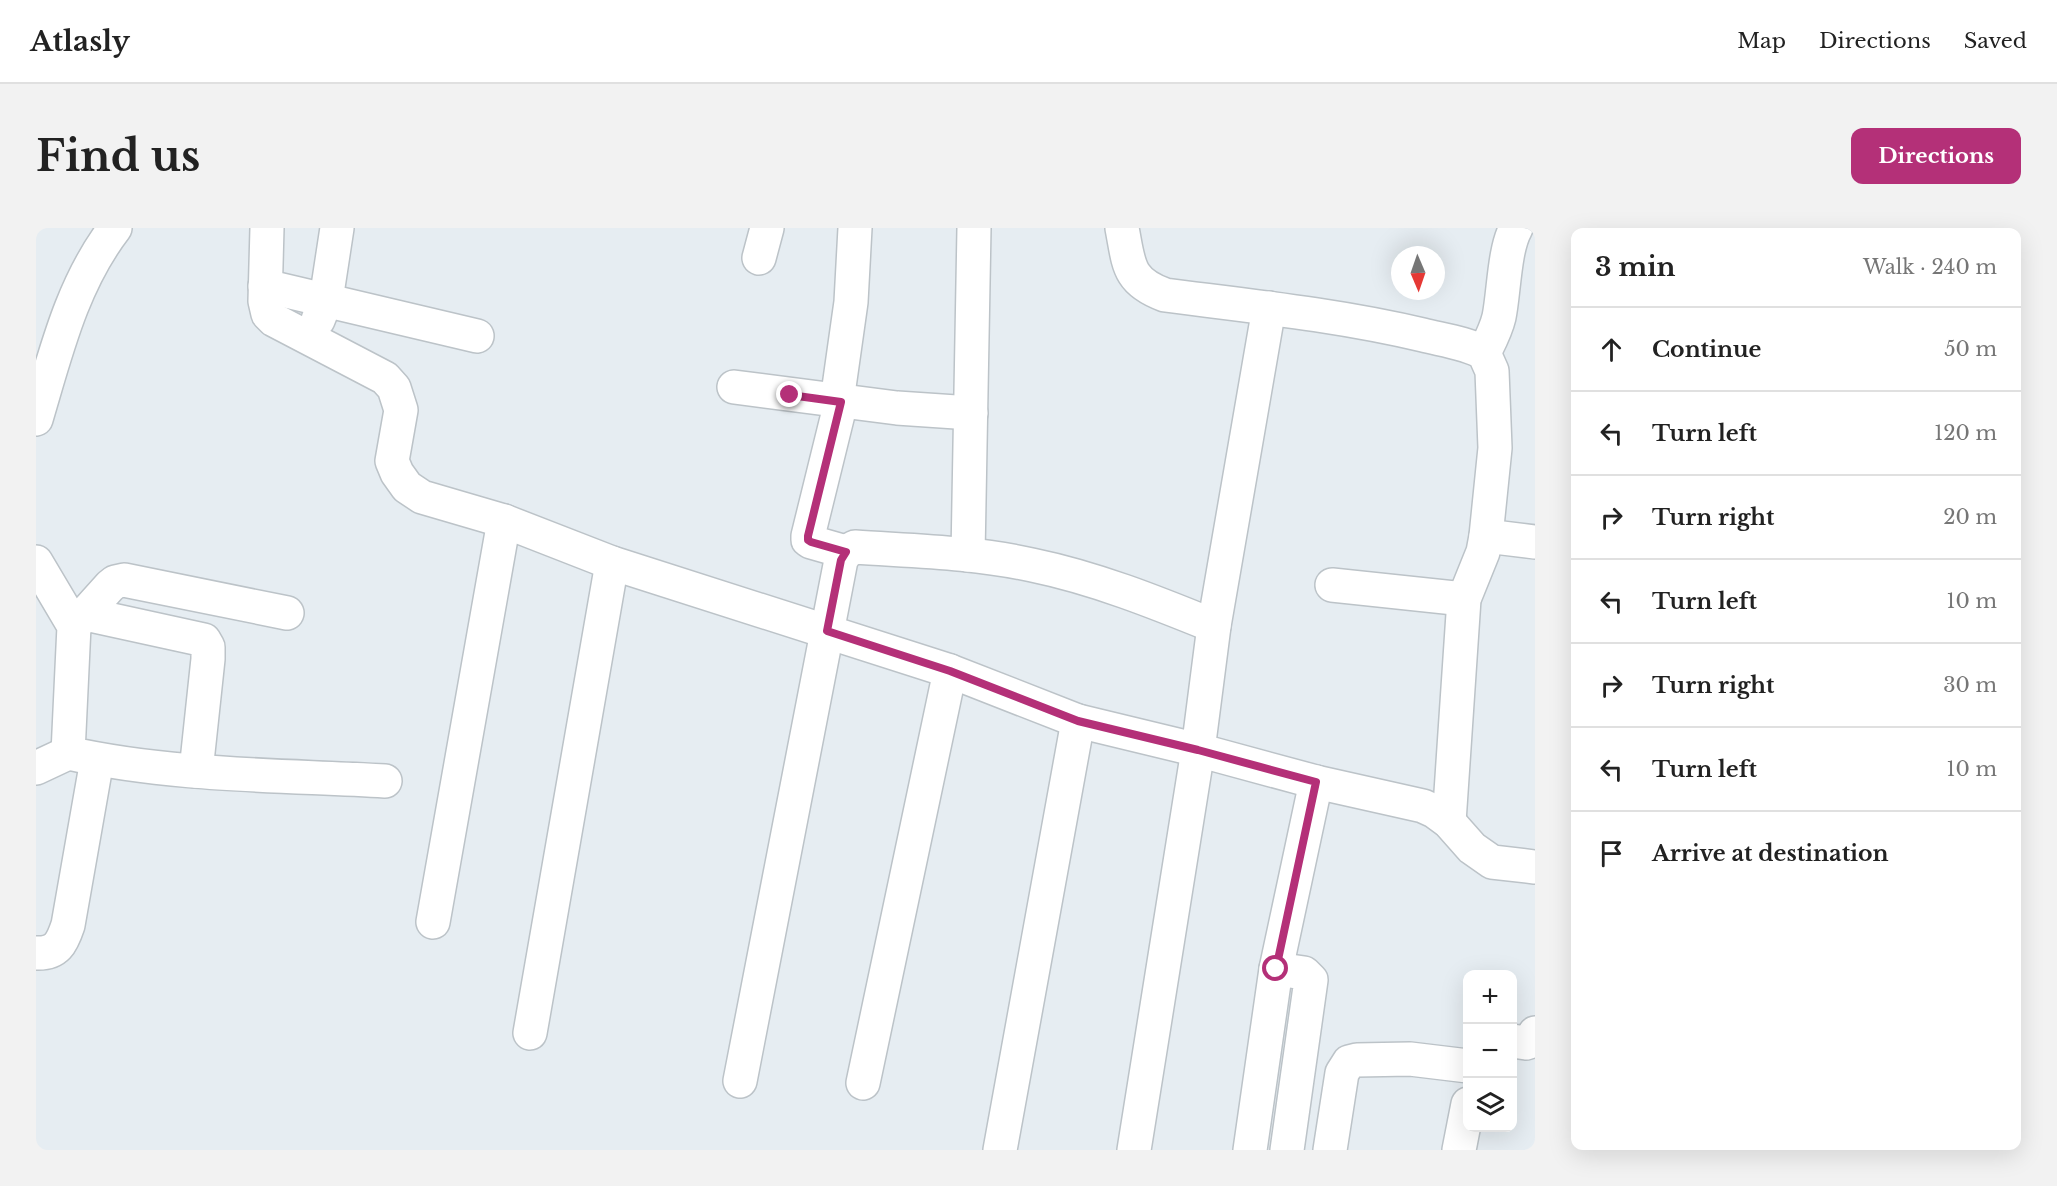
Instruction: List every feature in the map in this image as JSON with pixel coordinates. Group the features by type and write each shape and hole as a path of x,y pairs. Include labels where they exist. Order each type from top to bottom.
{"street":[{"path":"36,419 67,315 84,276 115,228"},
{"path":"267,228 265,301 268,314 274,320 385,378 394,388 401,410 392,461 407,488 422,497 504,522 612,563 950,671 1078,721 1316,782 1423,806 1449,822 1473,848 1492,862 1535,867"},
{"path":"310,338 326,300 337,228"},
{"path":"846,552 811,542 808,536 839,401 851,302 855,228"},
{"path":"968,555 974,228"},
{"path":"1122,228 1131,270 1138,281 1151,290 1165,295 1269,308 1398,330 1471,347 1484,353 1492,372 1496,441 1483,552 1464,599 1449,822"},
{"path":"1484,353 1496,328 1516,228"},
{"path":"265,286 477,336"},
{"path":"1134,1150 1198,750 1214,626 1269,308"},
{"path":"734,387 897,408 971,413"},
{"path":"433,922 504,522"},
{"path":"1486,536 1535,542"},
{"path":"740,1081 841,560 846,552 855,547 968,555 1032,564 1141,596 1214,626"},
{"path":"36,562 79,620 83,756 68,925 63,942 46,954 36,953"},
{"path":"530,1033 612,563"},
{"path":"79,620 110,586 124,580 287,613"},
{"path":"1332,585 1464,599"},
{"path":"79,620 197,637 204,640 208,647 208,659 196,771"},
{"path":"863,1083 950,671"},
{"path":"1000,1150 1078,721"},
{"path":"36,768 83,756 196,771 386,781"},
{"path":"1250,1150 1276,969 1316,782"},
{"path":"1276,969 1304,973 1308,976 1311,985 1287,1150"},
{"path":"1517,1042 1529,1043 1535,1033"},
{"path":"1330,1150 1342,1073 1349,1062 1410,1059 1463,1066"},
{"path":"1460,1150 1463,1130"}],"route":[{"path":"790,395 841,402 808,536 811,542 846,552 841,560 827,631 950,671 1078,721 1316,782 1276,969"}]}
